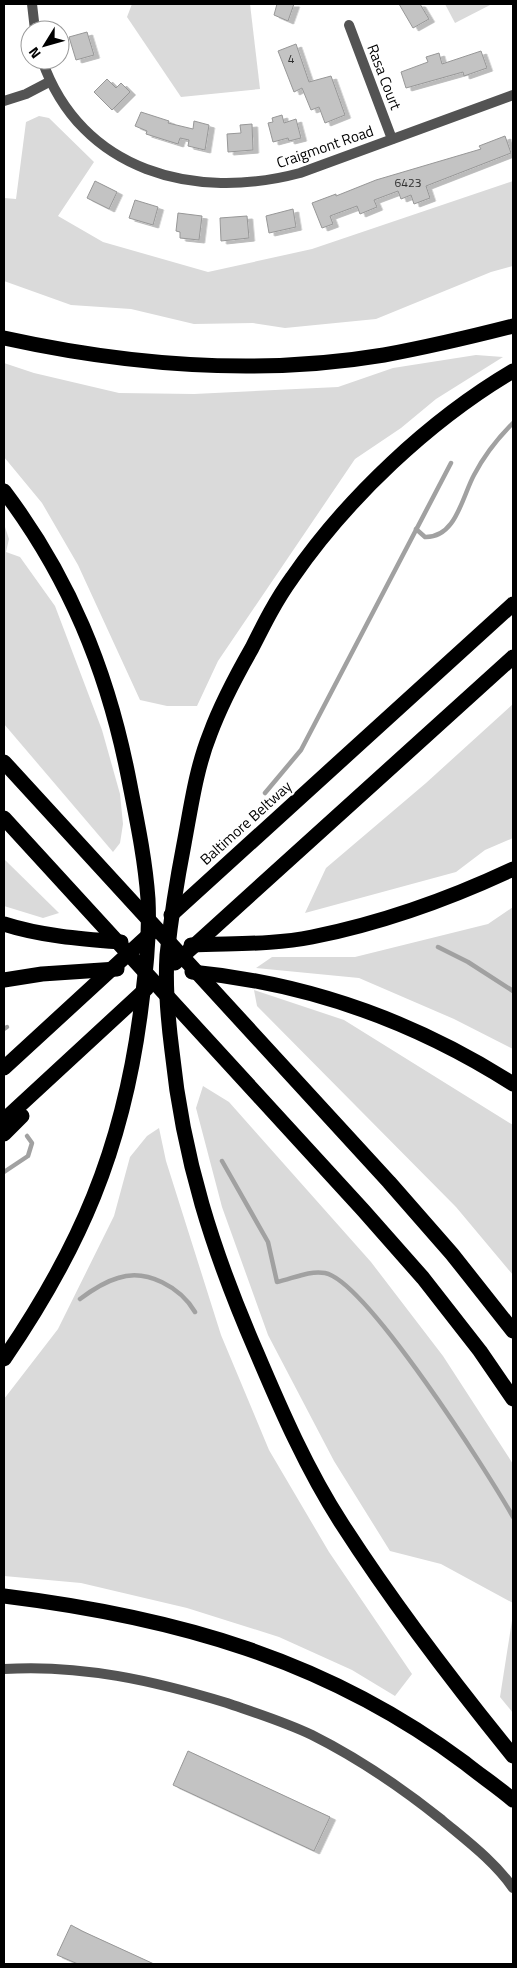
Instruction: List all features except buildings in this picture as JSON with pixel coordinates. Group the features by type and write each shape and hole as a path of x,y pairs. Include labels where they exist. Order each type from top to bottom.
{"highway":[{"path":"4,338 65,351 131,360 265,365 382,355 513,326"},
{"path":"513,371 493,383 445,418 394,462 322,538 290,580 232,684 208,737 194,789 177,877 167,958 168,1020 175,1086 188,1156 204,1216 235,1304 265,1374 311,1468 340,1520 400,1611 513,1756"},
{"path":"4,491 40,546 89,638 108,692 122,744 141,840 148,900 147,963 135,1056 115,1142 92,1206 67,1256 35,1313 4,1359"},
{"name":"Baltimore Beltway","path":"4,1068 41,1032 513,604"},
{"path":"4,1120 152,983 513,657"},
{"path":"4,762 452,1254 513,1331"},
{"path":"4,818 423,1278 480,1351 513,1399"},
{"path":"4,924 20,929 82,939 172,946 272,942 311,937 424,907 513,869"},
{"path":"4,980 42,974 98,969 133,969 236,976 295,989 398,1023 442,1043 513,1084"},
{"path":"4,1134 152,983"},
{"path":"4,1060 41,1032"},
{"path":"4,1596 80,1606 152,1620 248,1648 309,1672 376,1705 432,1739 513,1800"}],"street":[{"path":"32,4 33,20"},
{"name":"Rasa Court","path":"348,25 392,139"},
{"name":"Craigmont Road","path":"45,70 49,82 68,110 98,142 120,158 151,171 182,180 214,184 274,180 300,173 513,95"},
{"path":"4,101 26,94 49,82"},
{"path":"4,1668 36,1666 124,1677 196,1694 266,1716 312,1735 387,1780 426,1808 491,1862 513,1888"}],"shaded area":[{"path":"132,4 250,4 260,89 181,97 127,17"},
{"path":"445,4 492,4 455,23"},
{"path":"39,116 49,118 94,162 58,216 103,242 208,272 312,249 513,181 513,266 491,272 376,319 285,328 253,323 194,324 131,309 71,305 4,281 4,198 16,199 26,122"},
{"path":"476,355 503,357 436,399 401,428 355,459 218,661 197,706 167,706 140,700 78,565 42,503 4,457 4,363 34,373 119,393 194,394 338,387 393,368"},
{"path":"4,524 9,539 6,552 20,557 55,606 102,730 120,794 123,824 120,843 113,852 4,724"},
{"path":"513,704 513,838 485,850 456,872 305,913 326,868 426,783"},
{"path":"4,859 59,913 43,918 4,906"},
{"path":"513,907 513,1049 454,1019 359,978 256,968 272,957 355,957 488,924"},
{"path":"254,990 344,1020 513,1125 513,1275 456,1207 257,1006"},
{"path":"203,1086 229,1102 371,1262 443,1356 513,1464 513,1603 441,1564 390,1551 334,1461 268,1335 222,1207 196,1108"},
{"path":"159,1128 166,1161 221,1335 269,1450 329,1552 412,1674 395,1696 352,1670 279,1637 187,1608 81,1583 4,1576 4,1399 58,1329 114,1216 130,1157 147,1136"},
{"path":"513,1614 513,1713 500,1697"}],"waterway":[{"path":"416,529 425,537 436,536 451,524 482,461 513,423"},
{"path":"265,793 301,750 451,463"},
{"path":"438,947 468,962 513,991"},
{"path":"4,1172 28,1156 32,1143 27,1136"},
{"path":"222,1161 268,1242 277,1282 319,1272 325,1273 344,1284 368,1308 396,1342 454,1423 513,1517"},
{"path":"80,1299 113,1280 129,1276 140,1276 162,1282 172,1288 189,1303 195,1312"}]}
